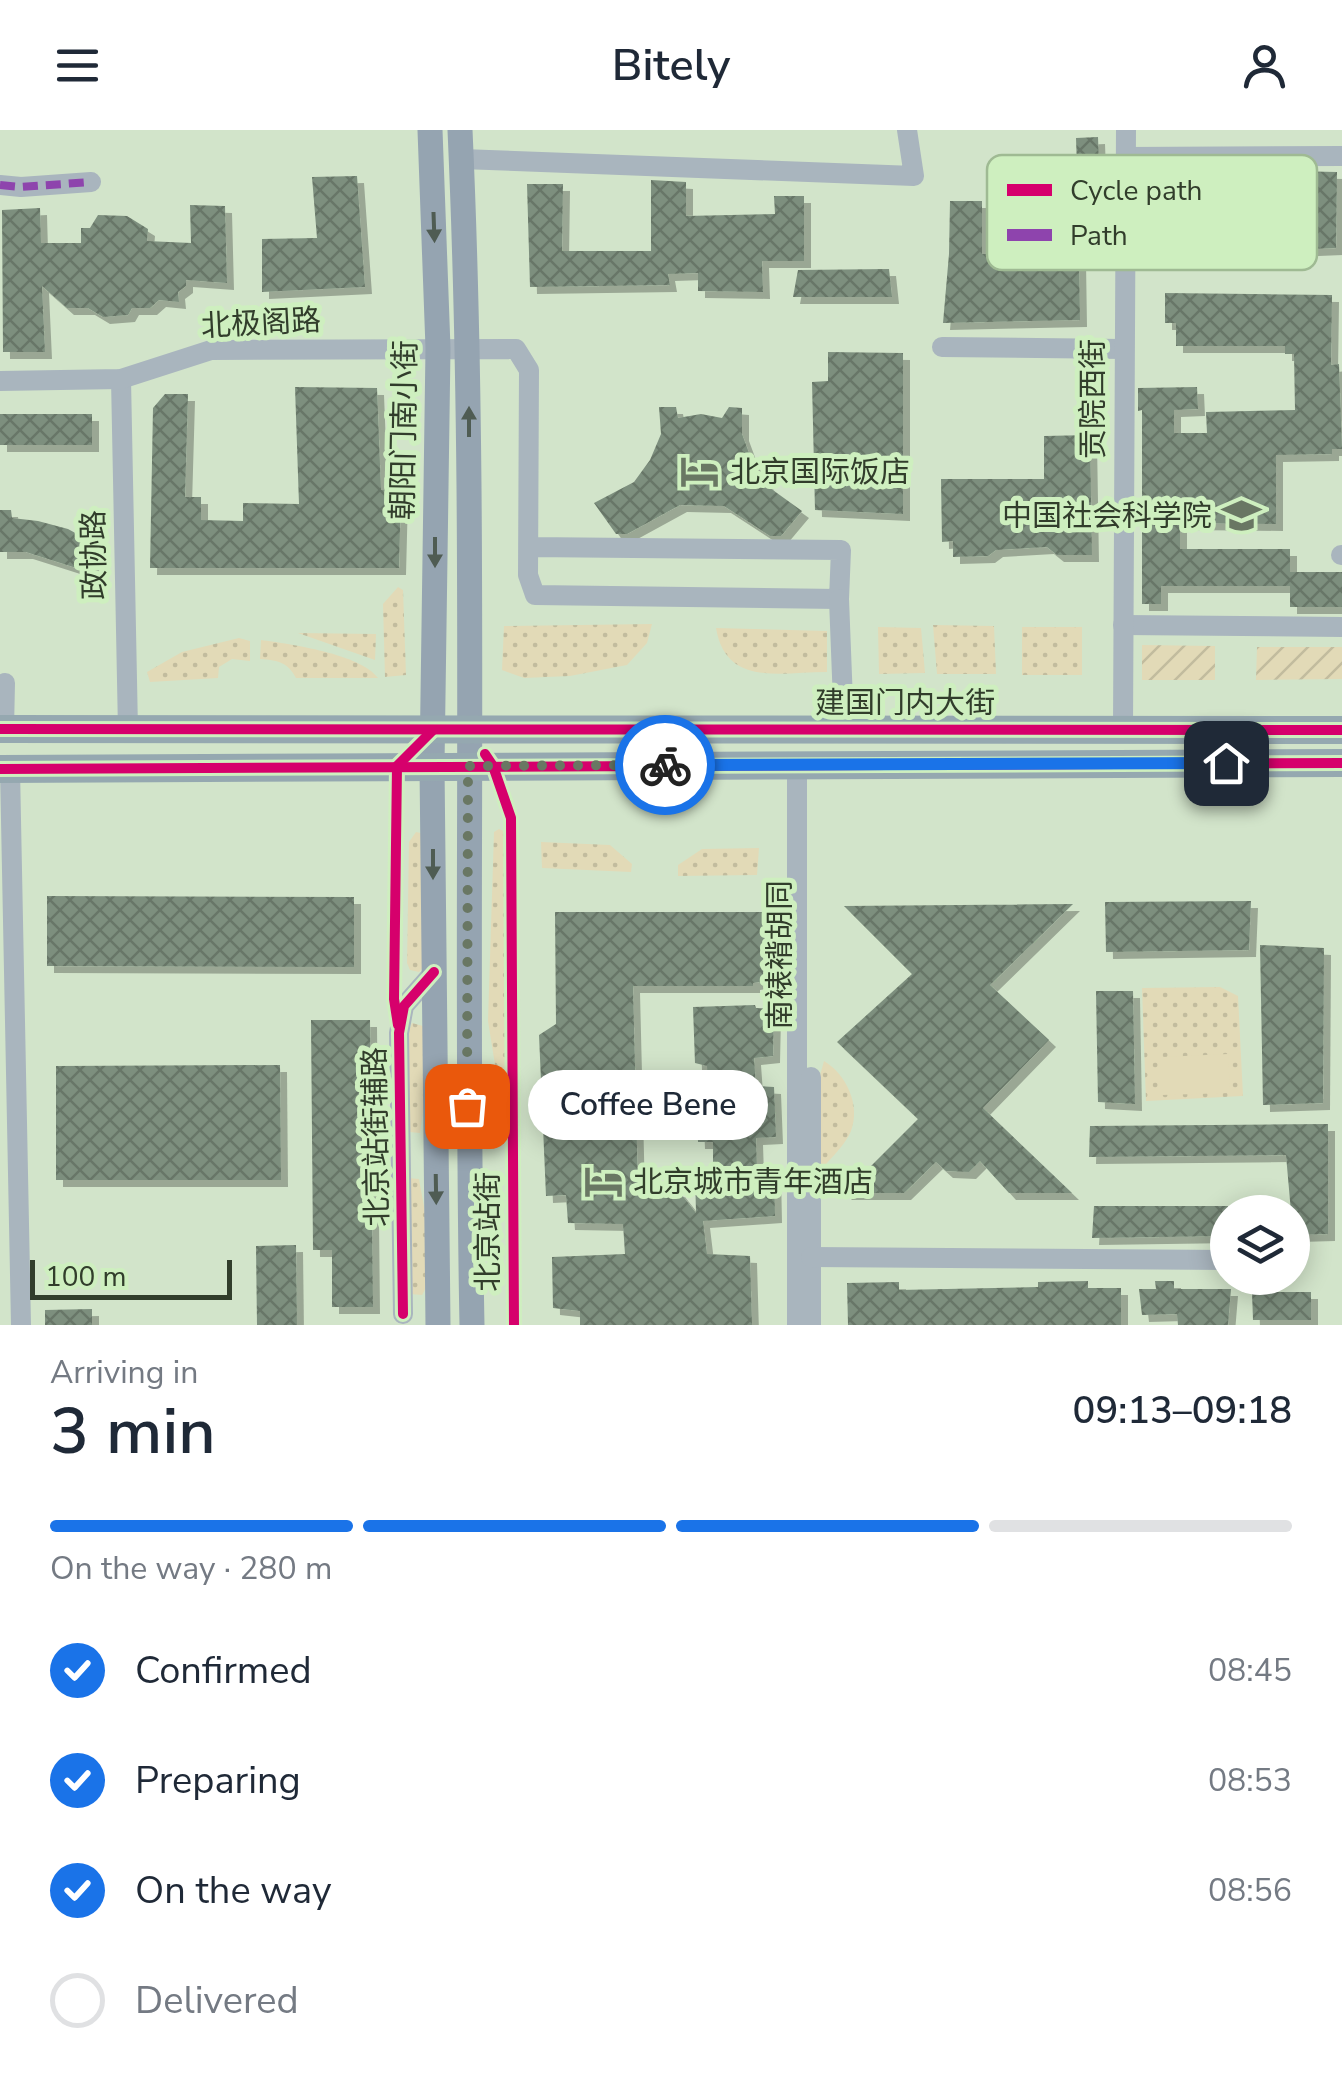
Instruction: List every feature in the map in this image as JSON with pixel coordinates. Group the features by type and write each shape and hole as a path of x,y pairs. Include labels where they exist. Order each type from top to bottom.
{"highway":[{"path":"2,729 434,730"},
{"name":"建国门内大街","path":"434,730 1342,730"},
{"name":"建国门内大街","path":"432,766 1342,763"},
{"path":"5,769 432,766"}],"main road":[{"name":"朝阳门南小街","path":"430,130 438,348 432,766"},
{"path":"460,130 469,348 468,730"},
{"name":"北京站街","path":"468,730 467,1106 472,1325"},
{"name":"北京站街","path":"432,766 438,1325"}],"street":[{"path":"461,160 914,176 907,130"},
{"path":"0,185 91,182"},
{"name":"贡院西街","path":"1124,270 1124,728"},
{"path":"942,348 1123,348"},
{"name":"北极阁路","path":"0,381 121,379 211,350 516,349 529,370 530,547"},
{"name":"政协路","path":"121,379 128,730"},
{"path":"840,599 534,595 528,576 530,547 841,550 844,728"},
{"path":"1123,625 1342,627"},
{"path":"2,729 5,683"},
{"path":"797,1325 804,764"},
{"name":"南裱褙胡同","path":"804,764 811,1325"},
{"path":"5,769 22,1325"},
{"name":"北京站街辅路","path":"401,1320 400,1033 404,1006 434,972"},
{"path":"811,1257 1210,1260"},
{"path":"401,1320 437,1278"}],"shaded area":[{"path":"398,587 403,590 406,675 385,677 383,604"},
{"path":"652,624 647,643 627,665 570,676 524,678 502,670 504,626"},
{"path":"933,625 994,626 996,674 937,674"},
{"path":"878,627 921,628 925,673 879,674"},
{"path":"1022,627 1082,627 1082,675 1022,675"},
{"path":"716,628 827,631 827,672 774,674 743,668 722,647"},
{"path":"298,633 376,634 375,660"},
{"path":"239,638 250,641 250,661 232,659 219,667 218,678 150,682 147,672 182,652"},
{"path":"261,640 341,656 357,662 378,678 296,678 281,663 260,659"},
{"path":"1142,645 1215,646 1215,680 1142,680"},
{"path":"1257,647 1342,647 1342,679 1256,680"},
{"path":"416,832 425,834 424,966 419,972 410,970 407,963 409,842"},
{"path":"494,832 506,832 508,839 505,1076 500,1077 488,1021"},
{"path":"541,842 610,845 632,864 631,872 542,868"},
{"path":"759,848 757,875 678,876 678,865 702,849"},
{"path":"1220,987 1238,996 1243,1096 1146,1101 1142,988"},
{"path":"412,1023 423,1026 425,1098 420,1133 409,1132 407,1036"},
{"path":"1228,1054 1230,1093 1162,1095 1162,1057"},
{"path":"824,1061 850,1091 854,1121 849,1136 821,1170 819,1079"},
{"path":"408,1178 419,1179 429,1238 429,1270 422,1295 410,1294"}],"building":[{"path":"1098,137 1099,155 1077,155 1076,138"},
{"path":"1317,172 1337,172 1336,248 1317,249"},
{"path":"357,176 365,287 262,292 262,239 317,238 312,177"},
{"path":"651,180 686,182 686,216 775,214 774,196 804,196 804,261 762,261 763,292 698,291 698,273 668,274 670,285 530,287 527,184 563,184 562,251 651,251"},
{"path":"950,201 982,201 982,254 987,254 987,270 1079,270 1080,320 943,323"},
{"path":"190,205 225,206 227,283 186,280 186,286 178,292 179,302 159,300 150,308 132,308 128,315 103,317 88,308 67,308 42,286 45,352 3,352 2,210 40,208 41,243 81,243 81,228 90,228 98,215 127,216 148,229 147,241 191,243"},
{"path":"889,269 892,297 793,297 798,270"},
{"path":"1165,293 1332,295 1331,365 1339,364 1342,449 1332,449 1332,454 1276,455 1276,524 1180,523 1180,549 1290,549 1290,572 1342,572 1342,607 1290,607 1290,586 1161,586 1161,604 1142,604 1142,410 1138,411 1138,388 1197,387 1198,409 1174,410 1174,433 1207,433 1206,412 1295,410 1294,354 1285,354 1285,346 1176,346 1176,323 1165,323"},
{"path":"828,352 903,353 903,514 815,510 812,382 828,381"},
{"path":"295,387 377,388 381,490 401,490 399,568 150,568 153,408 165,394 188,394 185,497 201,497 201,520 243,521 243,503 299,504"},
{"name":"北京国际饭店","path":"659,407 676,407 678,418 701,414 722,418 729,407 742,408 742,434 752,461 770,488 802,511 781,536 770,536 724,506 680,505 627,534 616,534 594,503 634,482 650,460 661,434"},
{"path":"0,414 92,414 92,445 0,445"},
{"path":"1090,435 1092,555 1057,555 1047,547 953,557 953,541 942,542 941,479 1044,479 1044,436"},
{"path":"0,510 11,510 12,518 68,529 101,547 89,572 26,552 0,552"},
{"path":"47,896 354,897 354,967 47,966"},
{"path":"1251,901 1249,950 1106,952 1105,902"},
{"path":"1073,904 990,985 1049,1040 983,1108 1072,1193 1009,1193 980,1161 969,1172 946,1171 936,1162 904,1193 844,1193 918,1119 837,1042 912,974 844,906"},
{"path":"555,912 772,912 772,980 753,986 633,986 638,1188 678,1190 696,1213 695,1172 713,1168 713,1142 698,1142 696,1088 708,1088 707,1066 695,1063 693,1007 755,1005 774,1009 773,1056 754,1058 756,1086 774,1087 776,1137 756,1138 757,1168 774,1167 775,1216 703,1221 707,1254 750,1256 752,1325 580,1325 580,1311 553,1308 552,1257 625,1254 623,1224 568,1223 566,1195 546,1196 539,1035 556,1024"},
{"path":"1260,945 1324,948 1323,1103 1263,1105"},
{"path":"1096,991 1133,991 1135,1104 1098,1102"},
{"path":"311,1020 370,1020 373,1307 332,1307 332,1250 313,1250"},
{"path":"280,1065 281,1180 56,1180 56,1066"},
{"path":"1328,1124 1328,1234 1310,1235 1310,1195 1290,1195 1286,1155 1089,1157 1090,1126"},
{"path":"1094,1206 1210,1206 1210,1236 1092,1238"},
{"path":"296,1245 297,1325 257,1325 256,1246"},
{"path":"1088,1281 1088,1288 1121,1288 1121,1325 848,1325 847,1283 899,1282 899,1290 1038,1287 1038,1282"},
{"path":"1155,1281 1174,1281 1174,1289 1210,1289 1210,1295 1230,1295 1228,1325 1178,1325 1177,1314 1142,1315 1139,1289 1156,1289"},
{"path":"1311,1292 1311,1320 1253,1320 1252,1295"},
{"path":"92,1309 92,1325 45,1325 45,1310"}],"marked path":[{"path":"0,185 91,182"}],"cycle path":[{"path":"0,729 1342,730"},
{"path":"398,1025 394,999 397,766 433,730"},
{"path":"485,754 511,818 514,1325"},
{"path":"0,769 1342,763"},
{"path":"403,1314 399,1033 404,1006 434,972"}],"way so far":[{"path":"467,1106 468,766 665,765"}],"place":[{"name":"北京国际饭店","path":"700,472"},
{"name":"中国社会科学院","path":"1242,516"},
{"name":"Coffee Bene","path":"467,1106"},
{"name":"北京城市青年酒店","path":"603,1182"}],"route":[{"path":"665,765 1226,763"}]}
